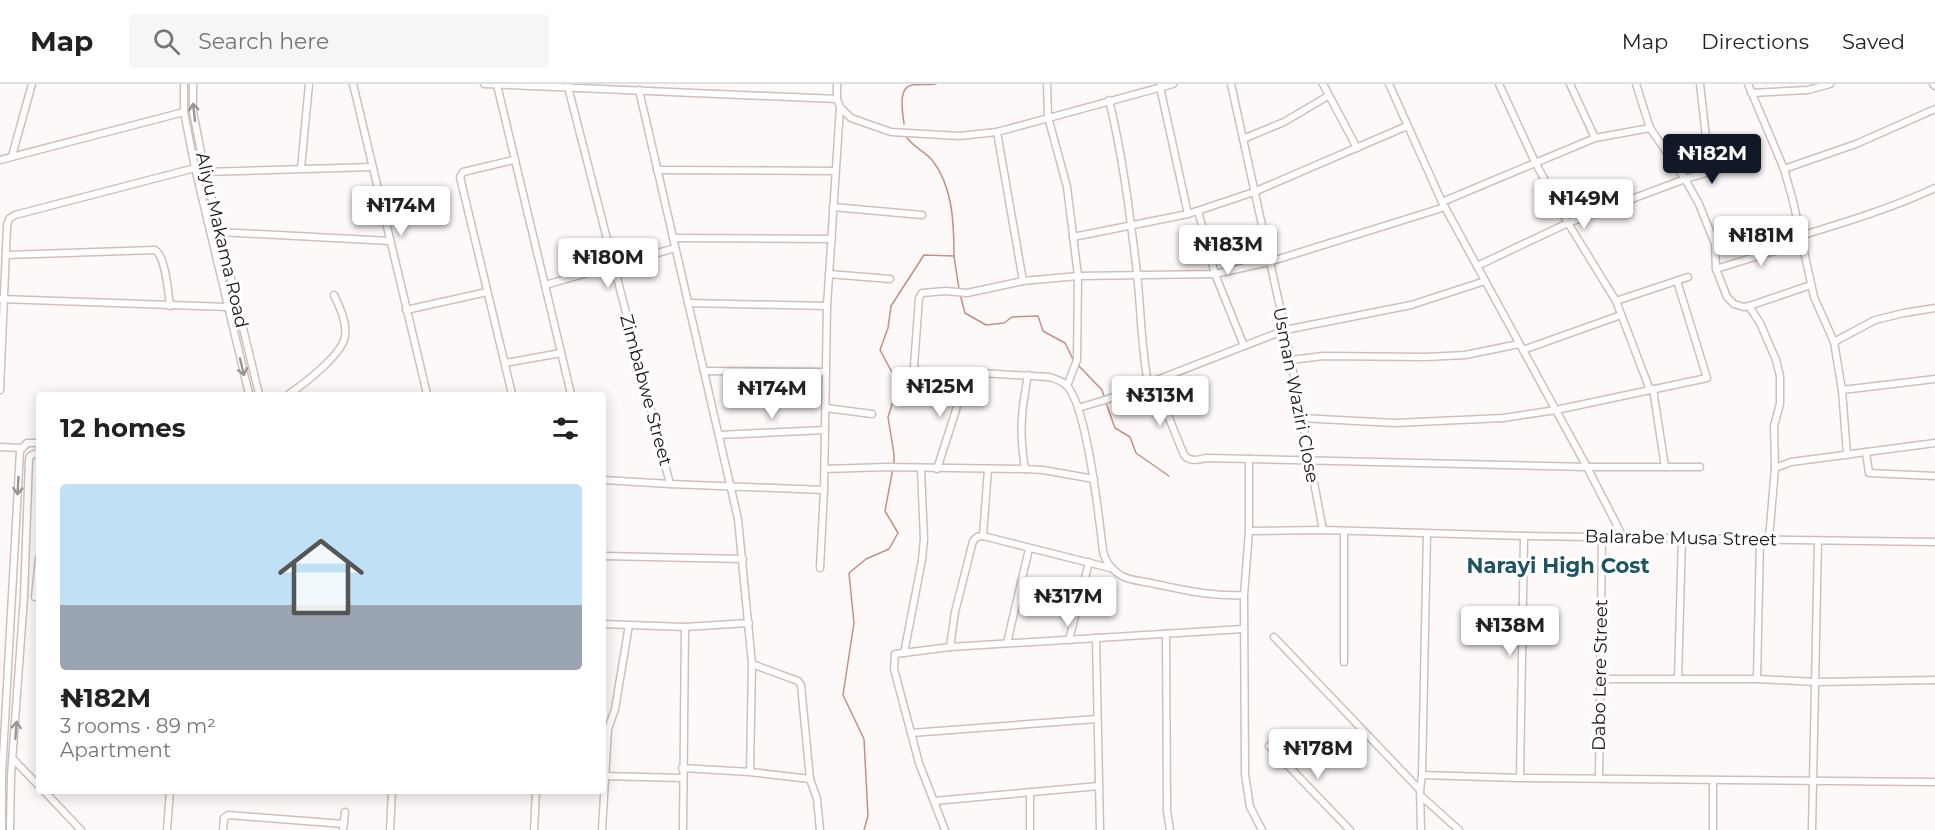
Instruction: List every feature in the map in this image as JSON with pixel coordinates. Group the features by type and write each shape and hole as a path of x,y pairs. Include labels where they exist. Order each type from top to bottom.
{"street":[{"path":"12,156 32,84"},
{"name":"Aliyu Makama Road","path":"184,84 184,112 195,168 249,392"},
{"name":"Aliyu Makama Road","path":"193,84 193,112 205,172 259,392"},
{"path":"301,168 309,84"},
{"path":"352,84 426,392"},
{"path":"484,84 837,99"},
{"path":"707,84 707,93"},
{"path":"837,84 837,99 840,107 851,118 891,132 959,136 997,132 1173,84"},
{"path":"1047,84 1048,117 1067,187 1078,276 1076,363 1067,386"},
{"path":"1137,84 1139,92"},
{"name":"Usman Waziri Close","path":"1231,84 1285,330 1323,530"},
{"path":"1323,84 1357,148"},
{"path":"1389,84 1443,205 1623,537"},
{"path":"1499,84 1535,162 1568,223 1616,301 1651,389 1665,467"},
{"path":"1570,84 1595,138"},
{"path":"1636,84 1650,128 1699,204 1714,244 1716,269 1727,297 1734,304 1744,307 1811,285"},
{"path":"1700,84 1710,173"},
{"path":"1748,84 1784,169 1814,297 1834,342 1842,390 1847,455"},
{"path":"1751,93 1808,90 1830,84"},
{"path":"497,85 571,392"},
{"name":"Zimbabwe Street","path":"568,87 670,484"},
{"path":"1160,87 1188,214"},
{"path":"639,90 738,519 752,664 750,772"},
{"path":"1243,139 1284,122 1328,96"},
{"path":"1109,100 1123,162 1137,275 1143,357 1151,382 1188,460 1249,459 1587,467 1700,467"},
{"path":"820,568 825,469 827,306 840,107"},
{"path":"1784,169 1856,144 1935,109"},
{"path":"0,160 184,112"},
{"path":"1073,237 1131,227 1198,211 1254,192 1407,126"},
{"path":"1244,596 1221,597 1196,593 1125,577 1112,568 1104,559 1094,479 1078,408 1067,386 1049,377 916,370 914,366 919,298 922,293 946,291 958,294 1023,281 1078,276 1215,274 1269,262 1443,205 1535,162 1595,138 1650,128"},
{"path":"997,132 1023,281"},
{"path":"512,392 460,174 514,160"},
{"path":"1477,266 1568,223 1685,179 1731,166"},
{"path":"205,172 372,167"},
{"path":"0,390 2,299 9,219 15,215 195,168"},
{"path":"657,170 835,171"},
{"path":"1800,236 1859,218 1935,188"},
{"path":"833,207 922,215"},
{"path":"1198,211 1215,274 1244,346"},
{"path":"220,232 390,241"},
{"path":"673,238 832,238"},
{"path":"1716,269 1771,252 1802,246"},
{"path":"545,285 675,248"},
{"path":"6,255 155,250 162,261 170,306"},
{"path":"829,274 890,279"},
{"path":"1616,301 1688,277"},
{"path":"1078,408 1105,400 1285,330 1411,305 1485,281"},
{"path":"1301,418 1395,423 1503,418 1556,410 1707,378 1677,281"},
{"path":"406,310 487,292"},
{"path":"293,392 324,365 344,343 346,335 343,315 334,295"},
{"path":"2,299 228,307"},
{"path":"688,303 827,306"},
{"path":"1749,306 1760,323 1776,360 1780,376 1780,405 1774,426 1775,468 1769,539"},
{"path":"1834,342 1875,320 1935,308"},
{"path":"1291,360 1323,356 1465,355 1521,347 1621,315"},
{"path":"505,363 561,353"},
{"path":"704,371 826,372"},
{"path":"936,469 956,410 963,372"},
{"path":"1025,469 1020,440 1021,412 1028,375"},
{"path":"1842,390 1935,379"},
{"path":"826,408 872,414"},
{"path":"719,435 825,430"},
{"path":"0,447 21,448 27,443 36,443"},
{"path":"1775,468 1791,462 1935,443"},
{"path":"2,830 1,775 21,448"},
{"path":"1866,452 1869,473 1935,476"},
{"path":"10,830 11,776 14,760 24,597 29,460 30,456 36,453"},
{"path":"1249,459 1249,531 1243,629 1245,774 1250,807 1262,830"},
{"path":"825,469 887,467 1025,469 1094,479"},
{"path":"904,653 923,549 921,469"},
{"path":"983,536 988,469"},
{"path":"606,480 824,490"},
{"name":"Balarabe Musa Street","path":"1249,531 1323,530 1524,536 1935,542"},
{"path":"1344,531 1344,662"},
{"path":"1421,830 1427,534"},
{"path":"950,647 955,612 973,541 977,537 983,536 1112,568"},
{"path":"1520,778 1524,536"},
{"name":"Dabo Lere Street","path":"1599,778 1602,536"},
{"path":"1678,678 1682,538"},
{"path":"1757,679 1760,539"},
{"path":"1812,830 1818,541"},
{"path":"1007,643 1029,549"},
{"path":"606,556 743,559"},
{"path":"1092,563 1104,559"},
{"path":"1070,640 1092,563"},
{"path":"24,597 36,597"},
{"path":"606,624 686,627 749,623"},
{"path":"606,752 608,729 615,709 629,625"},
{"path":"683,830 682,768 686,627"},
{"path":"945,830 919,763 894,669 894,654 950,647 1243,629"},
{"path":"1166,634 1167,811 1170,830"},
{"path":"1274,637 1420,793 1459,830"},
{"path":"1095,638 1100,830"},
{"path":"10,651 21,651"},
{"path":"752,664 798,681 801,685 810,779 817,799 820,830"},
{"path":"1600,679 1935,681"},
{"path":"911,733 1097,719"},
{"path":"606,720 611,720"},
{"path":"1269,746 1350,830"},
{"path":"14,760 36,783"},
{"path":"682,768 750,772 810,779"},
{"path":"1422,775 1935,782"},
{"path":"606,776 682,778"},
{"path":"1713,780 1713,830"},
{"path":"934,801 1099,786"},
{"path":"1030,792 1030,830"},
{"path":"47,794 81,830"},
{"path":"168,830 170,794"},
{"path":"390,830 392,794"},
{"path":"534,830 536,794"},
{"path":"602,830 603,794"},
{"path":"223,830 224,819 228,816 344,827 345,812"}],"waterway":[{"path":"904,124 902,102 907,87 936,84"},
{"path":"894,464 888,417 896,392 894,376 880,350 888,328 891,306 924,255 954,256 953,218 944,181 932,160 907,138"},
{"path":"954,256 959,289"},
{"path":"960,294 965,313 986,325 1004,323 1012,317 1038,316 1043,331 1065,343 1073,359"},
{"path":"1078,365 1102,390 1105,399"},
{"path":"1106,403 1115,428 1130,437 1136,453 1169,476"},
{"path":"864,830 868,816 864,739 843,695 854,623 849,573 866,559 889,549 898,533 885,511 893,468"}],"district":[{"name":"Narayi High Cost","path":"1558,565"}]}
